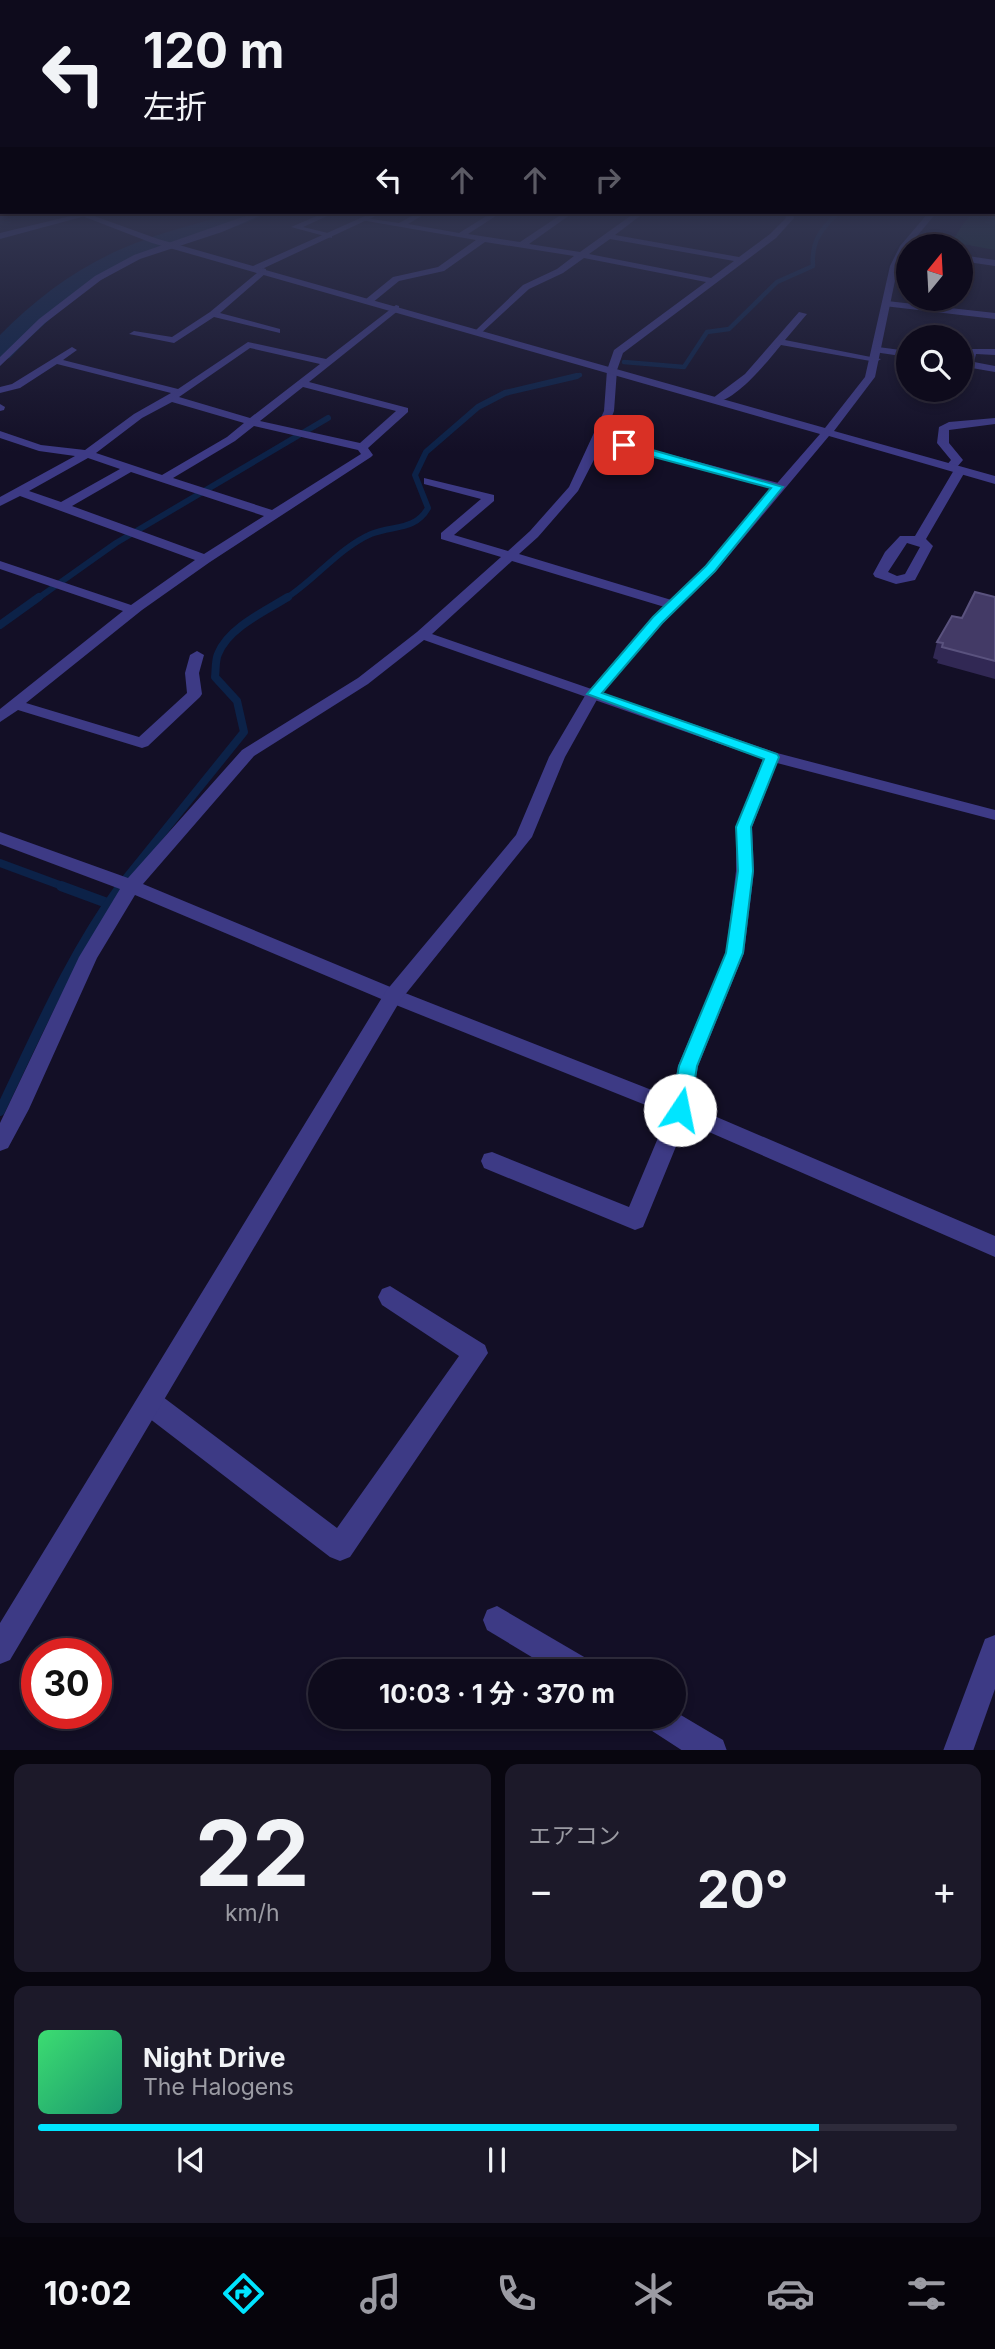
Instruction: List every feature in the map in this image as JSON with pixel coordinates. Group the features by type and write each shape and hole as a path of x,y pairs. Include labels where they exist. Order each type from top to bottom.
{"street":[{"path":"0,363 41,321 84,289"},
{"path":"134,334 174,340 213,314 239,289"},
{"path":"327,289 995,480"},
{"path":"369,300 384,289"},
{"path":"479,332 524,289"},
{"path":"0,1142 19,1109 88,957 130,886 248,752 363,681 422,635 534,534 574,488 598,439 609,411 612,370 618,352 704,289"},
{"path":"0,1650 393,996 524,837 557,757 593,694 673,605 710,569 828,431 870,377 890,289"},
{"path":"887,303 995,316"},
{"path":"163,479 231,439 281,402 300,383 396,308"},
{"path":"213,314 277,331"},
{"path":"718,400 749,376 802,314"},
{"path":"779,342 896,354"},
{"path":"0,502 10,493 87,454 138,416 175,395 248,345 326,362"},
{"path":"0,390 16,386 72,350"},
{"path":"973,351 995,352"},
{"path":"55,361 175,395 254,422 362,447"},
{"path":"973,365 995,369"},
{"path":"300,383 404,410 362,447"},
{"path":"919,540 957,460 943,443 943,429 949,425 995,421"},
{"path":"0,434 39,448 87,454 274,514"},
{"path":"598,439 778,487"},
{"path":"0,717 133,610 205,559 366,455 362,447"},
{"path":"62,507 130,468"},
{"path":"428,481 490,498 445,536 673,605"},
{"path":"10,493 62,507 205,559"},
{"path":"0,565 133,610"},
{"path":"422,635 772,757 995,815"},
{"path":"16,705 142,743 195,694 192,673 197,655"},
{"path":"492,1161 635,1220 680,1110 688,1066 735,953 746,871 744,827 772,757"},
{"path":"0,838 130,886 393,996 680,1110 995,1247"},
{"path":"150,1403 340,1547 476,1353 390,1297"},
{"path":"497,1620 561,1659"},
{"path":"958,1750 995,1649"},
{"path":"676,1729 710,1750"}],"building":[{"path":"975,592 995,597 995,661 942,647 943,643 937,642 952,616 962,618"}],"waterway":[{"path":"0,352 31,321 71,289"},
{"path":"624,362 684,367 707,332 729,329 770,289"},
{"path":"572,377 580,375"},
{"path":"572,377 577,376"},
{"path":"287,598 359,540 379,531 410,524 423,515 428,508 415,475 426,452 478,407 505,393 572,377"},
{"path":"37,599 116,543 328,418"},
{"path":"0,625 39,597"},
{"path":"119,887 244,732 237,701 215,677 217,657 223,645 238,628 287,598"},
{"path":"0,863 65,887"},
{"path":"61,886 107,903"},
{"path":"0,1111 70,968 121,886"}],"route":[{"path":"624,445 778,487 710,569 657,620 593,694 772,757 744,827 746,871 735,953 688,1066 680,1110"}]}
